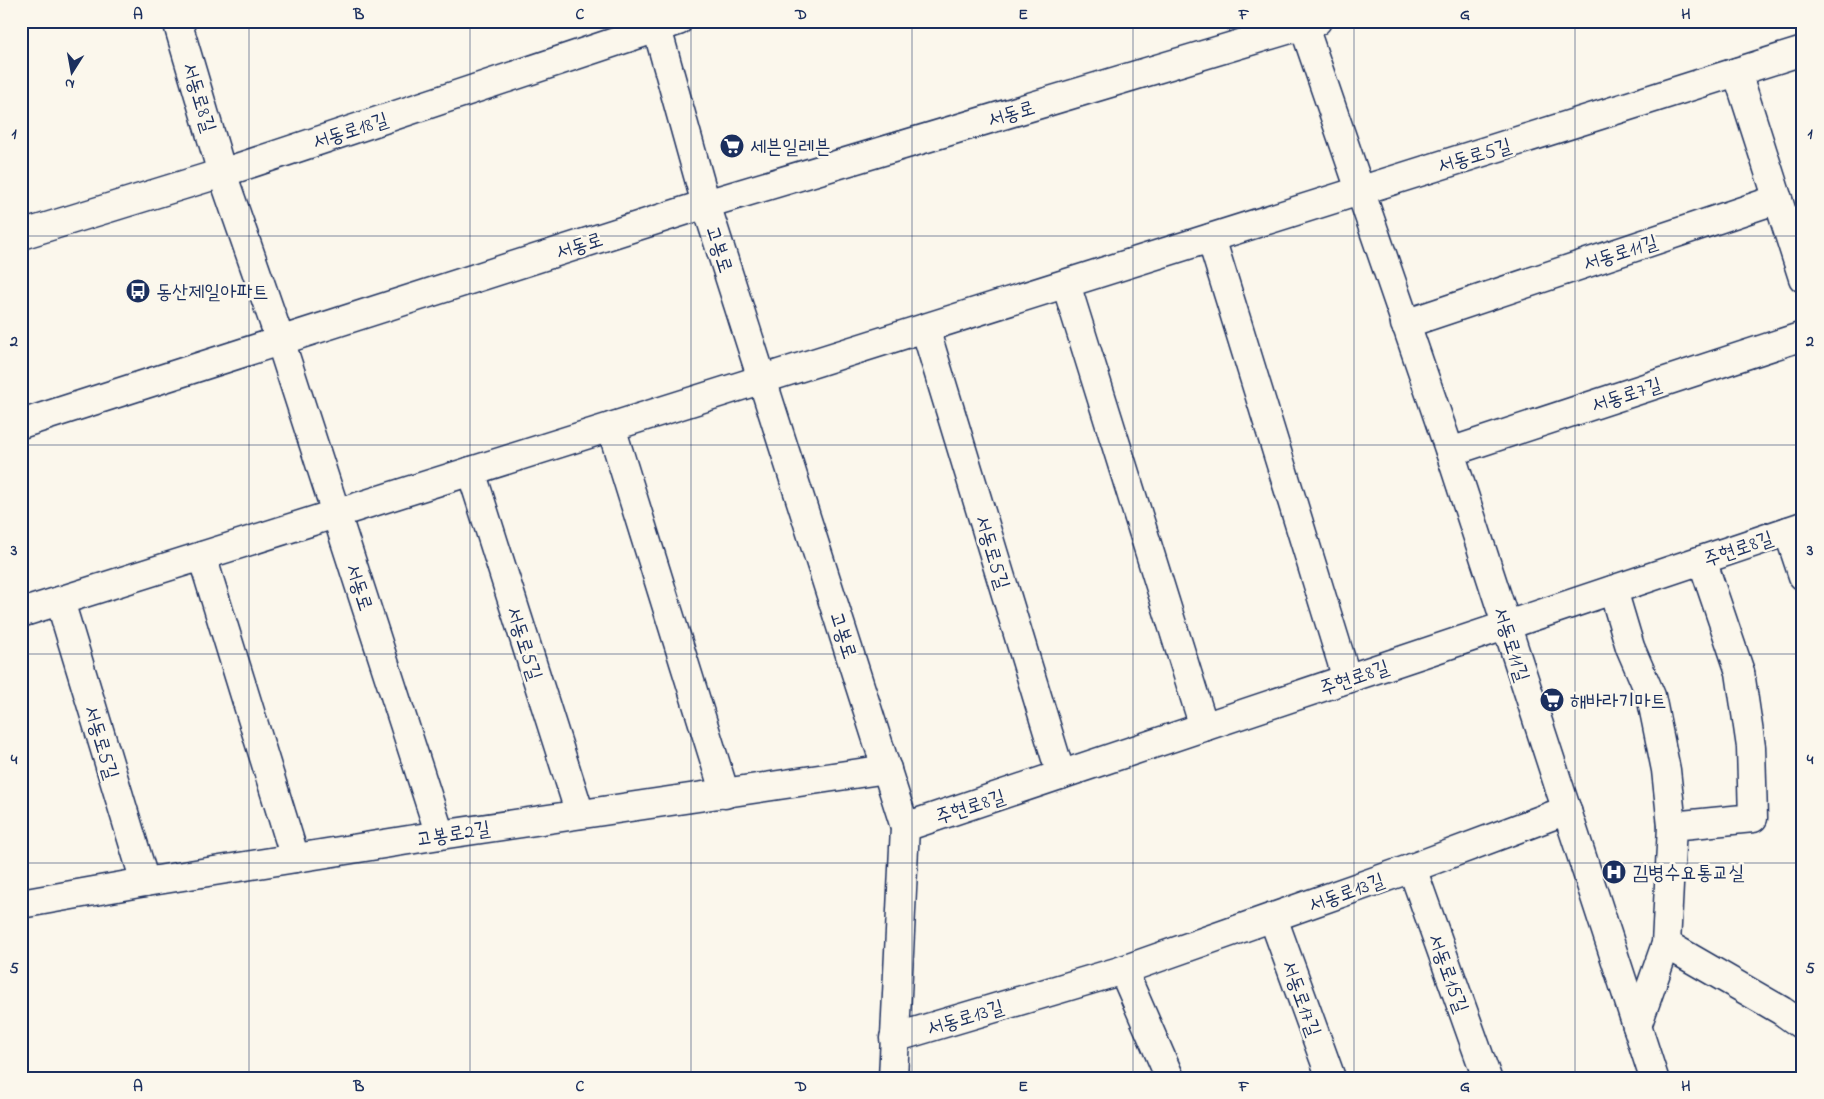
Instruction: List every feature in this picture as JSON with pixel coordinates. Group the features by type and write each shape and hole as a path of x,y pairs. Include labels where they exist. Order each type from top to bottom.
{"street":[{"name":"서동로8길","path":"177,21 222,173 280,340"},
{"name":"서동로18길","path":"21,235 222,173 663,23"},
{"path":"663,23 706,204"},
{"name":"서동로11길","path":"1307,23 1360,190 1450,452 1505,626 1654,1078"},
{"name":"서동로","path":"21,424 706,204 1307,23"},
{"name":"서동로5길","path":"21,613 1803,51"},
{"path":"1737,72 1803,278"},
{"name":"서동로11길","path":"1405,324 1778,200"},
{"name":"고봉로","path":"706,204 905,827 893,1078"},
{"path":"1211,238 1346,679"},
{"path":"1066,284 1204,727"},
{"name":"서동로5길","path":"924,328 1061,775"},
{"name":"서동로7길","path":"1450,452 1803,336"},
{"name":"서동로","path":"280,340 440,835"},
{"path":"612,427 725,794"},
{"name":"서동로5길","path":"470,471 580,814"},
{"path":"1796,528 1803,576"},
{"name":"주현로8길","path":"905,827 1796,528"},
{"path":"202,556 295,858"},
{"path":"1672,826 1753,818 1750,747 1740,672 1702,560"},
{"path":"1613,590 1630,647 1651,696 1666,770 1672,826 1666,944 1637,1026"},
{"name":"서동로5길","path":"60,601 145,882"},
{"name":"고봉로2길","path":"21,904 145,882 440,835 887,769"},
{"name":"서동로13길","path":"894,1038 1123,970 1412,868 1567,810"},
{"name":"서동로15길","path":"1412,868 1486,1078"},
{"name":"서동로17길","path":"1273,918 1331,1078"},
{"path":"1666,944 1782,1011 1803,1026"},
{"path":"1123,970 1170,1078"}],"place":[{"name":"세븐일레븐","path":"732,146"},
{"name":"동산제일아파트","path":"138,291"},
{"name":"해바라기마트","path":"1552,700"},
{"name":"김병수요통교실","path":"1614,872"}]}
